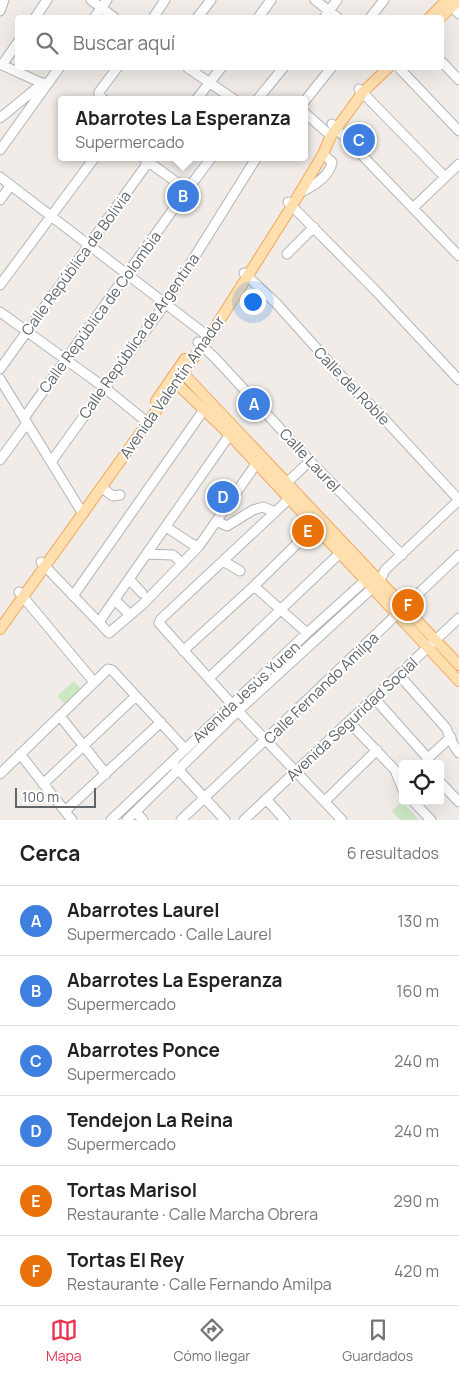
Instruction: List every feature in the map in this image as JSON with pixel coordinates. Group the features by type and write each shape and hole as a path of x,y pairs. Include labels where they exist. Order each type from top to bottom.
{"main road":[{"path":"434,15 452,4"},
{"path":"443,15 452,4"},
{"name":"Avenida Valentín Amador","path":"0,629 21,595 204,340 290,204 311,162 377,70"},
{"name":"Avenida Valentín Amador","path":"361,91 386,70"},
{"name":"Avenida Valentín Amador","path":"290,204 323,154 332,130"},
{"path":"181,371 256,464 283,486 289,499 340,553 373,581"},
{"path":"174,381 203,410 232,432 401,611 428,648 459,681"},
{"name":"Avenida Valentín Amador","path":"81,512 102,488 146,421"},
{"name":"Avenida Valentín Amador","path":"0,619 21,595"},
{"path":"401,611 436,640 459,666"}],"street":[{"path":"0,11 4,0"},
{"path":"37,15 47,0"},
{"path":"91,0 104,4 113,15"},
{"path":"155,15 165,0"},
{"path":"199,15 211,0"},
{"path":"260,15 271,0"},
{"path":"315,0 326,14 337,0"},
{"path":"372,15 384,0"},
{"path":"96,15 104,4"},
{"path":"15,46 1,64 44,84"},
{"path":"444,64 459,80"},
{"path":"0,118 44,84 57,70"},
{"path":"99,96 99,92 116,70"},
{"path":"191,70 229,96"},
{"path":"199,96 219,70"},
{"path":"260,96 281,70"},
{"path":"308,97 329,70"},
{"path":"401,70 459,131"},
{"path":"0,150 44,84"},
{"path":"361,91 445,177"},
{"path":"308,115 332,130 413,208 459,256"},
{"path":"0,285 92,161"},
{"name":"Calle República de Bolivia","path":"0,368 147,161"},
{"path":"151,161 187,190"},
{"name":"Calle República de Colombia","path":"0,460 66,361 209,161"},
{"name":"Calle República de Argentina","path":"50,462 166,304 255,161"},
{"path":"413,208 459,166"},
{"name":"Calle Laurel","path":"0,177 166,304 204,340 310,461 402,555"},
{"path":"0,200 11,185"},
{"path":"290,204 459,380"},
{"path":"287,254 314,227"},
{"name":"Calle del Roble","path":"246,275 276,303 354,390 375,409 459,500"},
{"path":"0,312 105,388 146,421"},
{"path":"0,380 81,512"},
{"path":"73,596 203,410"},
{"path":"99,622 232,432"},
{"path":"283,486 310,461"},
{"path":"43,565 109,633 178,570 182,563 199,546 256,464"},
{"path":"102,488 113,496 120,495"},
{"path":"289,499 161,619 159,623 235,708 342,820"},
{"name":"Avenida Jesús Yuren","path":"111,820 186,749 235,708 402,555 459,500"},
{"path":"216,521 228,526 253,510 263,507 275,512"},
{"path":"183,651 254,586 315,526"},
{"path":"166,527 192,544 199,546"},
{"path":"209,678 340,553"},
{"path":"147,554 173,555 182,563"},
{"name":"Calle Fernando Amilpa","path":"181,820 458,557"},
{"path":"224,561 240,571"},
{"path":"129,579 142,593"},
{"name":"Avenida Jesús Yuren","path":"127,820 179,770 307,633 373,581"},
{"path":"254,586 307,633"},
{"path":"21,595 94,682"},
{"path":"115,600 130,615"},
{"name":"Avenida Seguridad Social","path":"244,820 459,618"},
{"path":"0,774 108,668 186,749"},
{"path":"399,675 446,728 456,744 429,760"},
{"path":"43,784 82,745 136,696"},
{"path":"374,698 426,760"},
{"path":"60,716 106,774"},
{"path":"65,811 161,722"},
{"path":"348,722 397,773 399,779"},
{"path":"325,801 376,750"},
{"path":"20,754 72,820"},
{"path":"172,762 225,820"},
{"path":"444,786 459,802"},
{"path":"266,799 285,820"},
{"path":"417,805 429,819"},
{"path":"136,812 143,820"}],"green space":[{"path":"74,681 82,690 66,705 57,696"},
{"path":"399,805 405,805 419,820 400,820 392,811"}],"place":[{"name":"Abarrotes Ponce","path":"359,140"},
{"name":"Abarrotes La Esperanza","path":"183,196"},
{"name":"Abarrotes Laurel","path":"254,404"},
{"name":"Tendejon La Reina","path":"223,497"},
{"name":"Tortas Marisol","path":"308,531"},
{"name":"Tortas El Rey","path":"408,605"}]}
